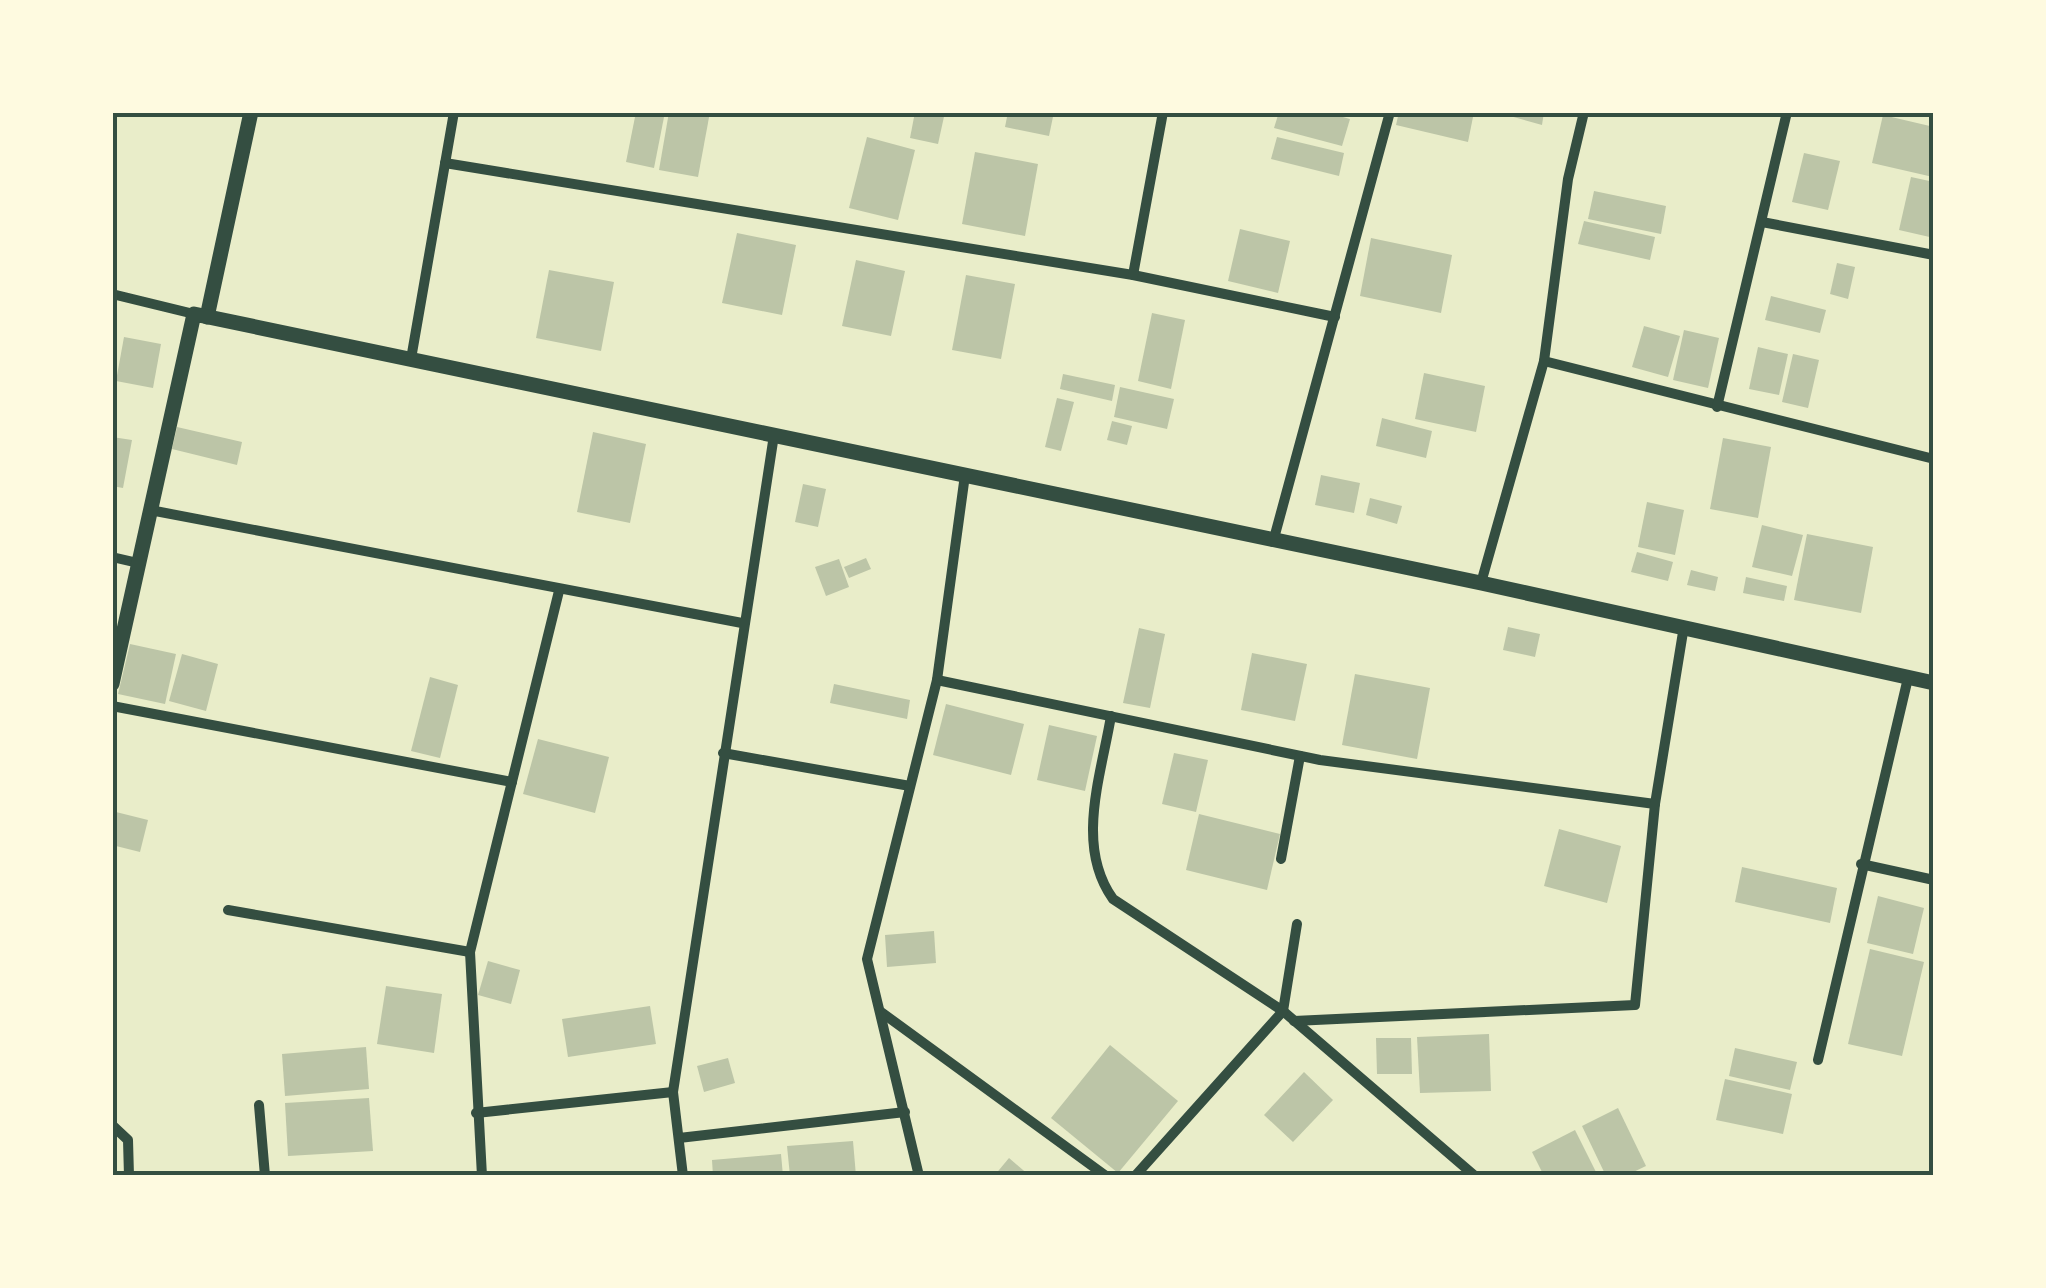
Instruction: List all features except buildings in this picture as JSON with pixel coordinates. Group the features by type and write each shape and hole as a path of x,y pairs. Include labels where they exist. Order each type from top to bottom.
{"street":[{"path":"112,684 150,510 251,112"},
{"path":"411,360 454,112"},
{"path":"1133,275 1163,112"},
{"path":"1273,542 1390,112"},
{"path":"1481,582 1544,361 1568,180 1584,112"},
{"path":"1717,407 1787,112"},
{"path":"445,163 1133,275 1335,317"},
{"path":"1762,222 1934,256"},
{"path":"112,294 200,316 1273,542 1481,582 1934,683"},
{"path":"1544,361 1934,459"},
{"path":"683,1176 673,1092 742,623 774,435"},
{"path":"919,1176 867,959 937,680 964,475"},
{"path":"150,510 742,623"},
{"path":"112,558 138,563"},
{"path":"482,1176 470,952 559,590"},
{"path":"1294,1021 1635,1005 1655,804 1684,626"},
{"path":"1818,1060 1861,864 1908,678"},
{"path":"937,680 1300,756 1655,804"},
{"path":"112,706 512,782"},
{"path":"1111,716 1092,840 1098,878 1113,898 1282,1011 1476,1176"},
{"path":"723,754 910,786"},
{"path":"1282,859 1300,756"},
{"path":"1861,864 1934,880"},
{"path":"228,910 470,952"},
{"path":"1136,1176 1282,1011 1298,924"},
{"path":"880,1012 1106,1176"},
{"path":"476,1113 673,1092"},
{"path":"259,1104 264,1176"},
{"path":"678,1138 905,1112"},
{"path":"112,1125 128,1140 129,1176"}]}
